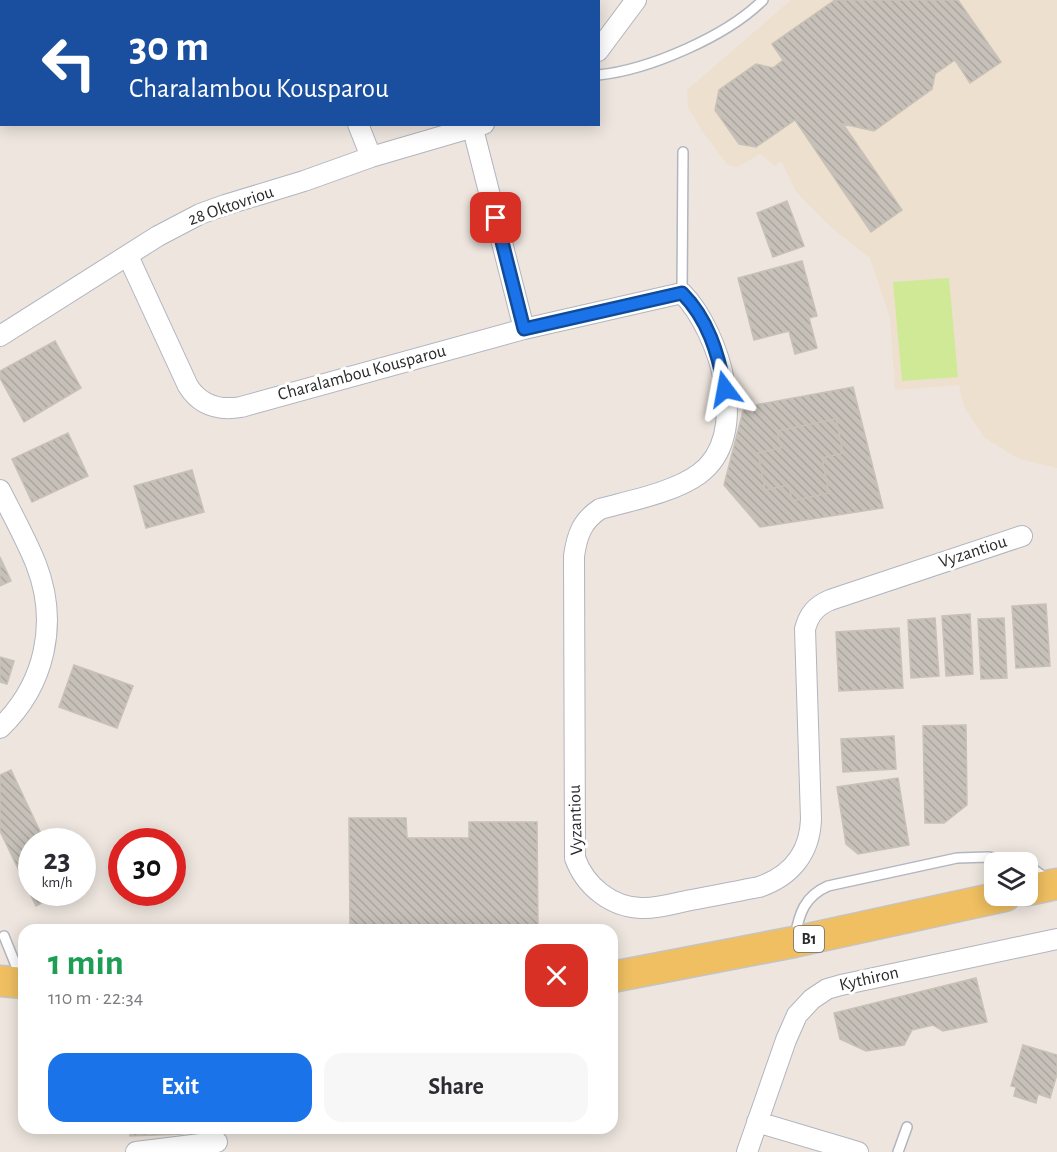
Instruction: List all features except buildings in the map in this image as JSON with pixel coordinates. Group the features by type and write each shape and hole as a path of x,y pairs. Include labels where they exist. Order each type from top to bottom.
{"main road":[{"name":"B1","path":"618,976 794,942 984,901"}],"street":[{"path":"600,48 632,2"},
{"path":"359,126 371,158"},
{"path":"478,127 524,329"},
{"name":"28 Oktovriou","path":"0,336 179,224 200,214 304,182 371,158 478,127"},
{"name":"Charalambou Kousparou","path":"128,256 188,386 198,398 217,408 241,407 524,329 682,293"},
{"name":"Vyzantiou","path":"682,293 701,316 719,362 727,411 726,430 721,445 706,469 688,481 600,509 592,514 580,529 574,556 574,846 575,858 580,870 601,893 631,907 651,908 759,887 787,873 804,850 810,830 805,629 811,613 822,603 830,600 1022,536"},
{"path":"0,489 36,565 42,588 47,627 45,652 36,679 18,709 0,728"},
{"name":"Kythiron","path":"747,1152 792,1026 803,1007 819,993 854,982 1057,939"},
{"path":"757,1122 858,1152"},
{"path":"136,1152 217,1141"}],"lane":[{"path":"600,75 626,70 696,44 732,26 763,0"},
{"path":"682,293 683,152"},
{"path":"794,942 801,912 806,902 828,885 957,858 984,857"},
{"path":"4,936 16,982"},
{"path":"898,1152 907,1127"}],"shaded area":[{"path":"791,0 1057,0 1057,468 1019,459 984,437 964,407 959,385 895,390 890,318 870,258 832,228 797,193 781,161 775,166 760,154 738,167 728,165 702,131 688,107 687,90"}],"green space":[{"path":"949,278 958,377 902,381 893,282"}],"route":[{"path":"496,218 524,329 682,293 701,316 711,337 725,389"}]}
